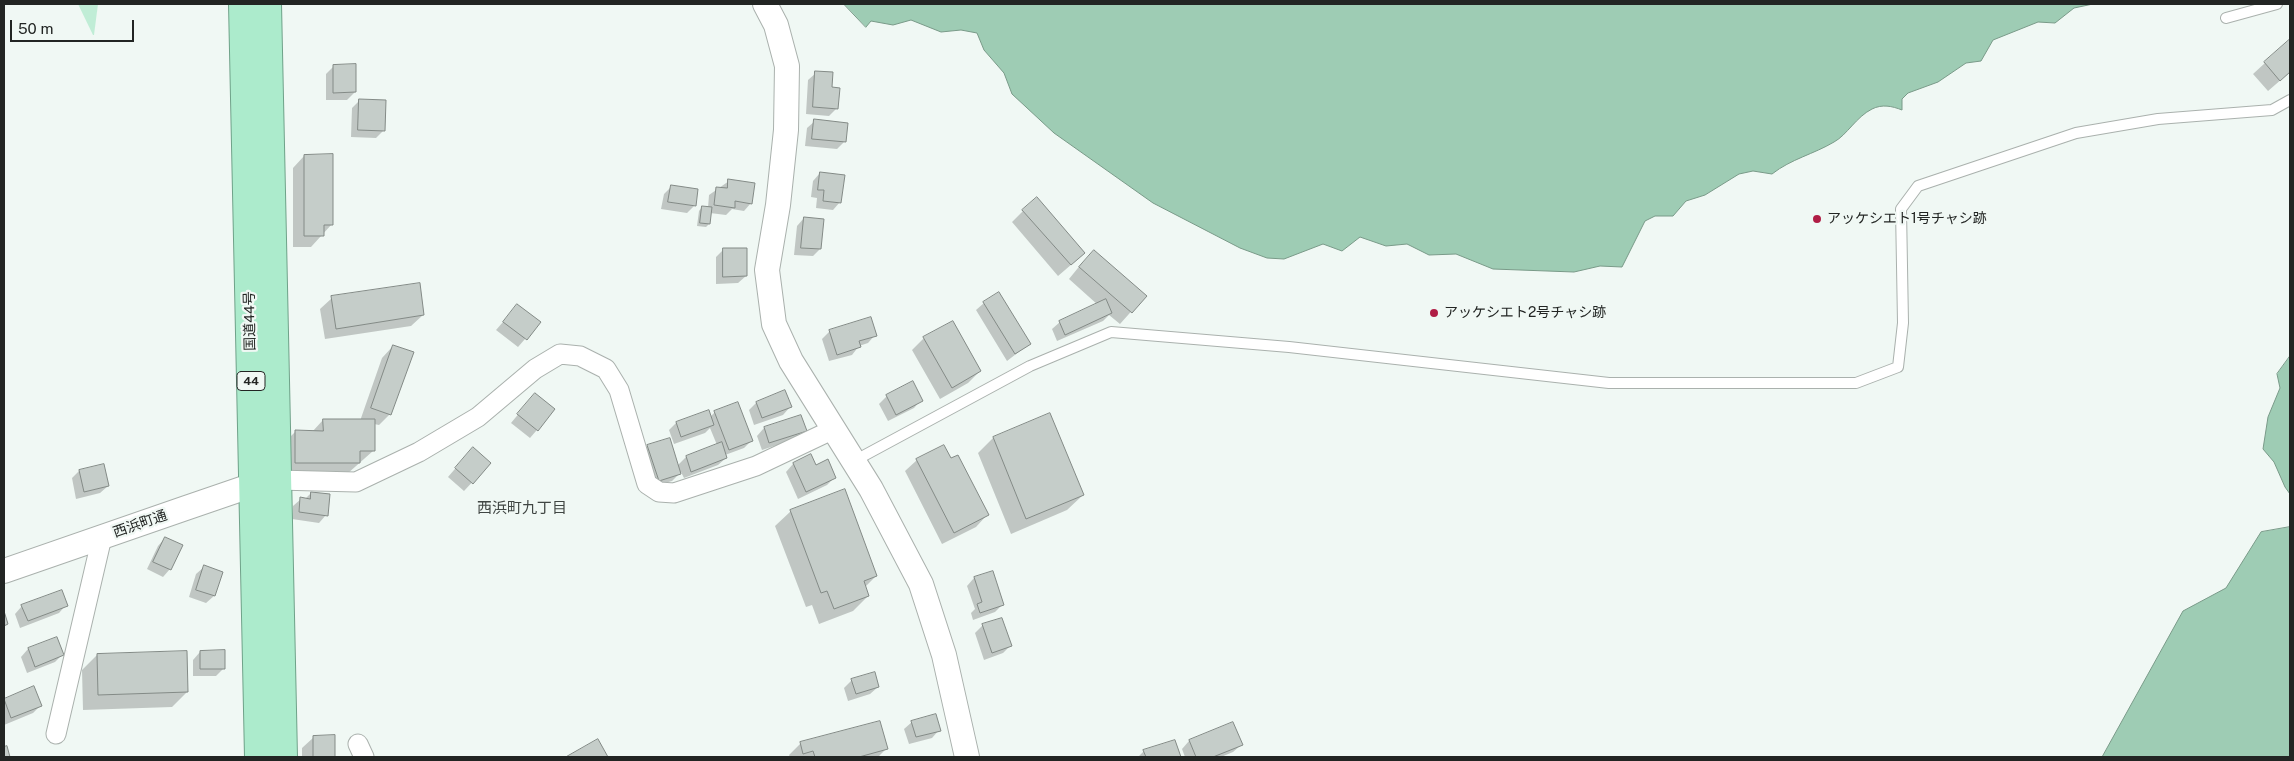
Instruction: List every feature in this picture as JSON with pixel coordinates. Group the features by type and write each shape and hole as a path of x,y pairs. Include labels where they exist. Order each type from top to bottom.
{"highway":[{"name":"国道44号","path":"243,4 265,483 283,757"},
{"name":"国道44号","path":"259,757 265,483 267,4"}],"street":[{"path":"765,4 776,25 787,66 786,130 778,205 767,270 774,324 792,361 871,489 921,584 944,655 963,756"},
{"path":"265,483 356,482 419,452 478,417 535,369 560,354 580,356 606,369 619,390 648,484 659,492 674,493 756,466 834,429"},
{"name":"西浜町通","path":"4,571 265,483"},
{"path":"56,734 102,537"}],"lane":[{"path":"2226,18 2277,4"},
{"path":"854,462 1030,366 1111,332 1289,347 1609,383 1856,383 1898,367 1903,323 1901,209 1918,186 2076,133 2158,119 2272,110 2290,100"}],"shaded area":[{"path":"78,4 98,4 94,35 93,35"},
{"path":"844,4 2093,4 2074,8 2055,23 2038,22 1993,40 1981,61 1966,63 1938,82 1908,93 1902,99 1902,110 1887,106 1872,109 1866,112 1839,139 1787,164 1772,174 1753,171 1739,174 1705,195 1686,201 1673,216 1655,216 1645,221 1622,267 1600,266 1574,272 1493,269 1456,254 1429,255 1407,244 1386,246 1360,237 1342,251 1323,244 1284,259 1267,258 1240,248 1153,203 1054,133 1012,94 1004,73 984,50 977,33 961,30 941,32 911,20 893,25 871,21 866,27"},
{"path":"2290,356 2290,494 2274,462 2263,449 2268,417 2280,388 2277,374"},
{"path":"2290,527 2290,757 2102,757 2183,611 2226,588 2261,532"}],"building":[{"path":"2290,39 2290,72 2280,81 2264,62"},
{"path":"356,64 356,92 333,93 333,65"},
{"path":"815,71 833,72 832,87 840,88 838,109 813,107"},
{"path":"359,99 386,100 385,131 358,130"},
{"path":"814,119 848,123 846,142 812,139"},
{"path":"333,154 333,225 324,225 324,236 304,236 304,155"},
{"path":"820,172 845,175 841,203 823,201 824,190 818,190"},
{"path":"728,179 755,183 752,204 735,201 735,208 714,205 716,187 727,188"},
{"path":"671,185 698,189 696,206 668,202"},
{"path":"1037,197 1085,253 1071,265 1022,210"},
{"path":"702,206 712,207 710,224 700,223"},
{"path":"804,217 824,219 821,249 801,248"},
{"path":"723,248 747,248 747,276 723,277"},
{"path":"1094,250 1147,296 1132,313 1079,267"},
{"path":"420,283 424,315 336,329 331,296"},
{"path":"999,292 1031,344 1015,354 983,302"},
{"path":"1106,299 1112,313 1065,335 1059,321"},
{"path":"517,304 541,322 527,340 503,322"},
{"path":"871,317 877,336 859,341 861,347 837,355 829,330"},
{"path":"953,321 981,371 952,388 923,337"},
{"path":"393,345 414,352 391,415 371,408"},
{"path":"913,381 923,401 896,415 886,395"},
{"path":"785,390 792,407 762,418 756,402"},
{"path":"535,393 555,409 538,431 517,414"},
{"path":"738,402 753,441 729,450 714,411"},
{"path":"709,410 714,425 681,437 676,422"},
{"path":"1050,413 1084,495 1026,519 993,437"},
{"path":"801,415 807,431 769,443 764,427"},
{"path":"323,419 375,419 375,451 360,451 360,463 295,463 295,430 323,431"},
{"path":"670,438 681,474 659,481 647,445"},
{"path":"722,442 727,458 691,472 686,456"},
{"path":"944,445 951,458 958,455 989,515 954,533 916,459"},
{"path":"473,447 491,463 473,484 455,468"},
{"path":"811,454 816,465 828,459 836,478 806,492 793,463"},
{"path":"104,464 109,486 84,492 79,470"},
{"path":"845,489 877,576 864,581 869,596 834,609 827,591 821,593 790,510"},
{"path":"311,492 330,494 328,516 299,512 300,497 310,499"},
{"path":"165,537 183,545 171,570 153,562"},
{"path":"204,565 223,572 215,596 196,590"},
{"path":"993,571 1004,605 980,613 977,604 982,602 974,577"},
{"path":"62,590 68,606 28,621 21,605"},
{"path":"4,611 8,624 4,626"},
{"path":"1002,618 1012,646 992,653 982,624"},
{"path":"57,637 64,655 35,667 28,648"},
{"path":"225,650 225,669 200,669 200,651"},
{"path":"187,651 188,692 98,695 97,654"},
{"path":"875,672 879,687 856,694 851,679"},
{"path":"34,686 42,706 11,718 4,699"},
{"path":"936,714 941,731 916,737 911,721"},
{"path":"880,721 888,749 859,757 815,757 813,751 803,754 800,742"},
{"path":"1233,722 1243,745 1213,757 1196,757 1189,740"},
{"path":"335,735 335,757 313,757 313,736"},
{"path":"598,739 608,757 566,757"},
{"path":"1175,740 1181,757 1146,757 1143,750"},
{"path":"7,746 10,757 4,757 4,747"}],"place":[{"name":"アッケシエト1号チャシ跡","path":"1817,219"},
{"name":"アッケシエト2号チャシ跡","path":"1434,313"}],"district":[{"name":"西浜町九丁目","path":"522,508"}]}
